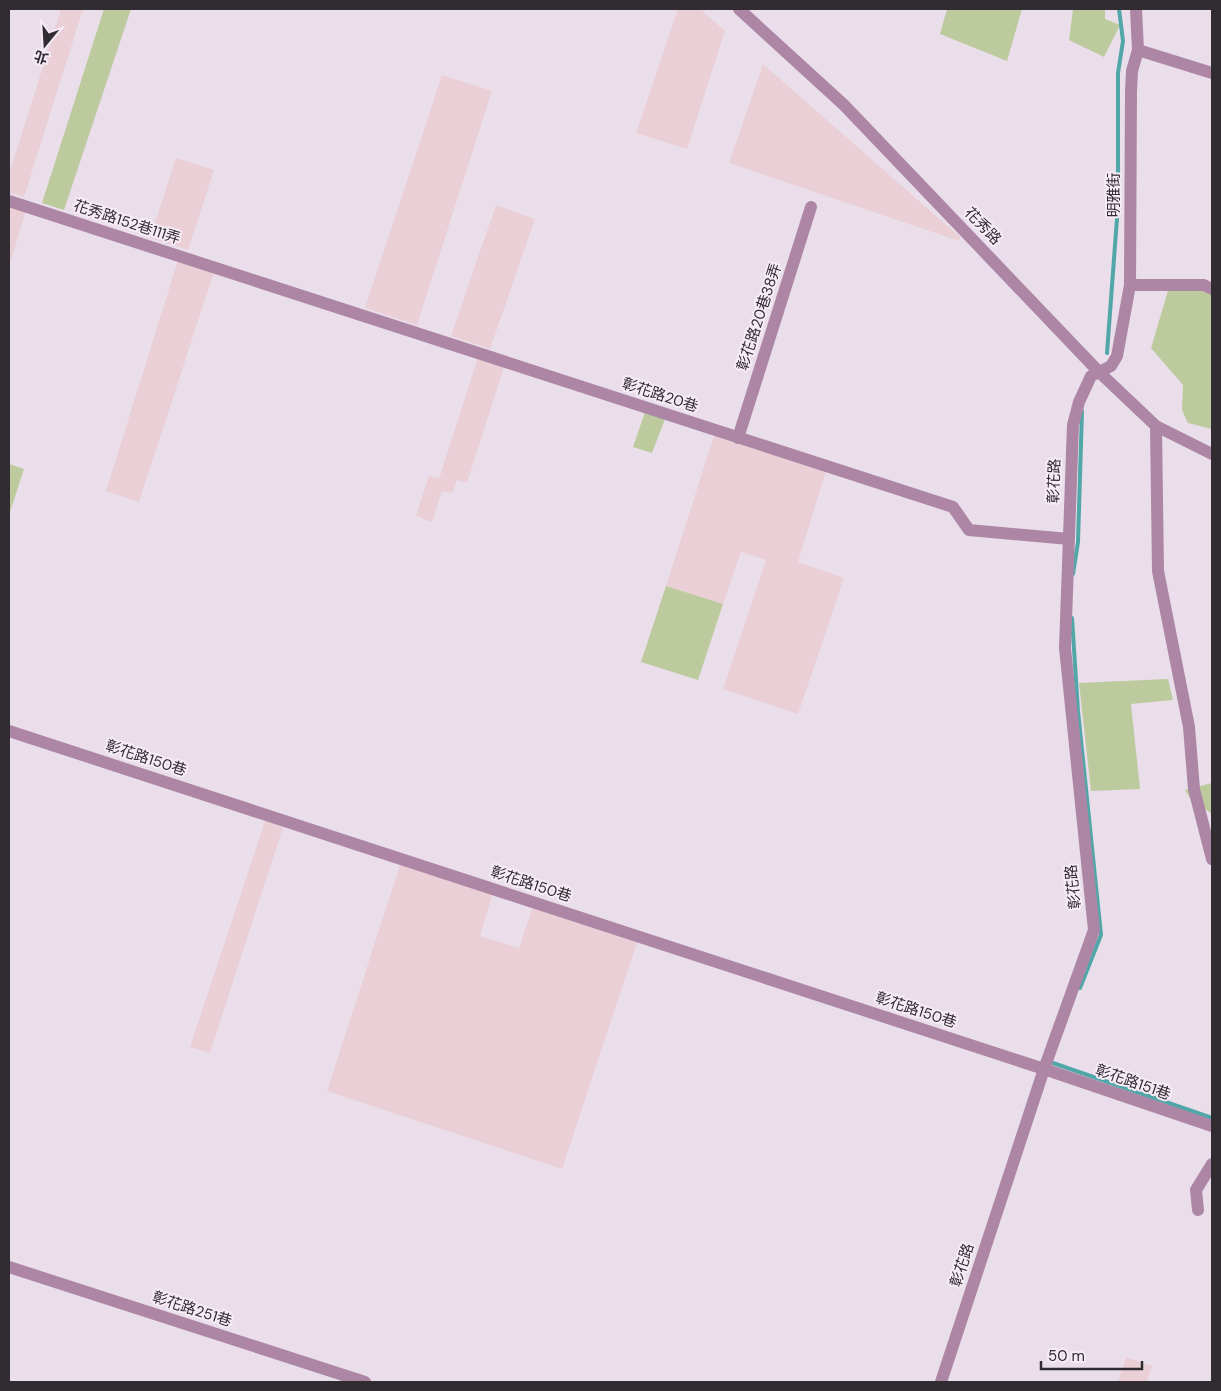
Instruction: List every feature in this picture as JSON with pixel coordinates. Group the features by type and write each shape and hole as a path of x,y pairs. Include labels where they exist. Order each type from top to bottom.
{"street":[{"name":"花秀路","path":"738,9 844,105 1099,372 1156,426 1212,454"},
{"name":"明雅街","path":"1099,372 1111,366 1117,356 1130,285 1131,92 1132,71 1138,50 1136,9"},
{"path":"1138,50 1212,73"},
{"name":"花秀路152巷111弄","path":"9,201 236,275"},
{"name":"彰花路20巷38弄","path":"738,438 811,207"},
{"name":"彰花路20巷","path":"236,275 953,507 969,530 1069,540"},
{"path":"1130,285 1204,285 1212,289"},
{"name":"彰花路","path":"941,1382 1044,1069 1094,930 1065,648 1073,425 1079,402 1091,376 1099,372"},
{"path":"1156,426 1158,571 1189,727 1194,789 1212,859"},
{"name":"彰花路150巷","path":"9,731 1044,1069"},
{"name":"彰花路151巷","path":"1044,1069 1212,1126"},
{"path":"1198,1210 1196,1190 1212,1164"},
{"name":"彰花路251巷","path":"9,1267 366,1382"}],"shaded area":[{"path":"61,9 83,9 24,197 9,192 9,174"},
{"path":"678,9 700,9 725,31 687,149 636,133"},
{"path":"763,64 960,237 959,241 729,163"},
{"path":"442,75 492,91 417,325 365,308"},
{"path":"176,158 214,170 188,250 150,238"},
{"path":"9,202 27,208 9,266"},
{"path":"496,205 535,219 490,349 451,336"},
{"path":"179,257 215,269 139,502 106,491"},
{"path":"478,357 504,367 467,483 457,480 452,493 442,491 432,522 416,516 429,476 439,479"},
{"path":"714,436 826,471 798,562 844,578 798,714 723,689 766,560 741,552 723,604 666,586"},
{"path":"266,818 284,824 210,1053 190,1047"},
{"path":"401,862 493,893 480,936 519,948 533,906 638,940 562,1169 327,1091"},
{"path":"1126,1357 1152,1366 1147,1382 1118,1382"}],"green space":[{"path":"104,9 131,9 64,210 42,203"},
{"path":"947,9 1022,9 1007,61 940,34"},
{"path":"1073,9 1105,9 1105,19 1120,25 1104,57 1069,40"},
{"path":"1170,284 1212,288 1212,429 1188,423 1182,410 1183,385 1151,348"},
{"path":"645,412 665,419 652,453 633,447"},
{"path":"9,464 24,469 9,515"},
{"path":"666,586 723,604 698,680 641,662"},
{"path":"1168,679 1173,700 1131,704 1140,789 1091,791 1079,683"},
{"path":"1212,783 1212,814 1190,798 1185,790"}],"waterway":[{"path":"1107,353 1118,205 1118,73 1123,41 1119,9"},
{"path":"1073,574 1078,542 1082,411"},
{"path":"1072,618 1078,711 1101,935 1080,988"},
{"path":"1050,1062 1212,1118"}]}
